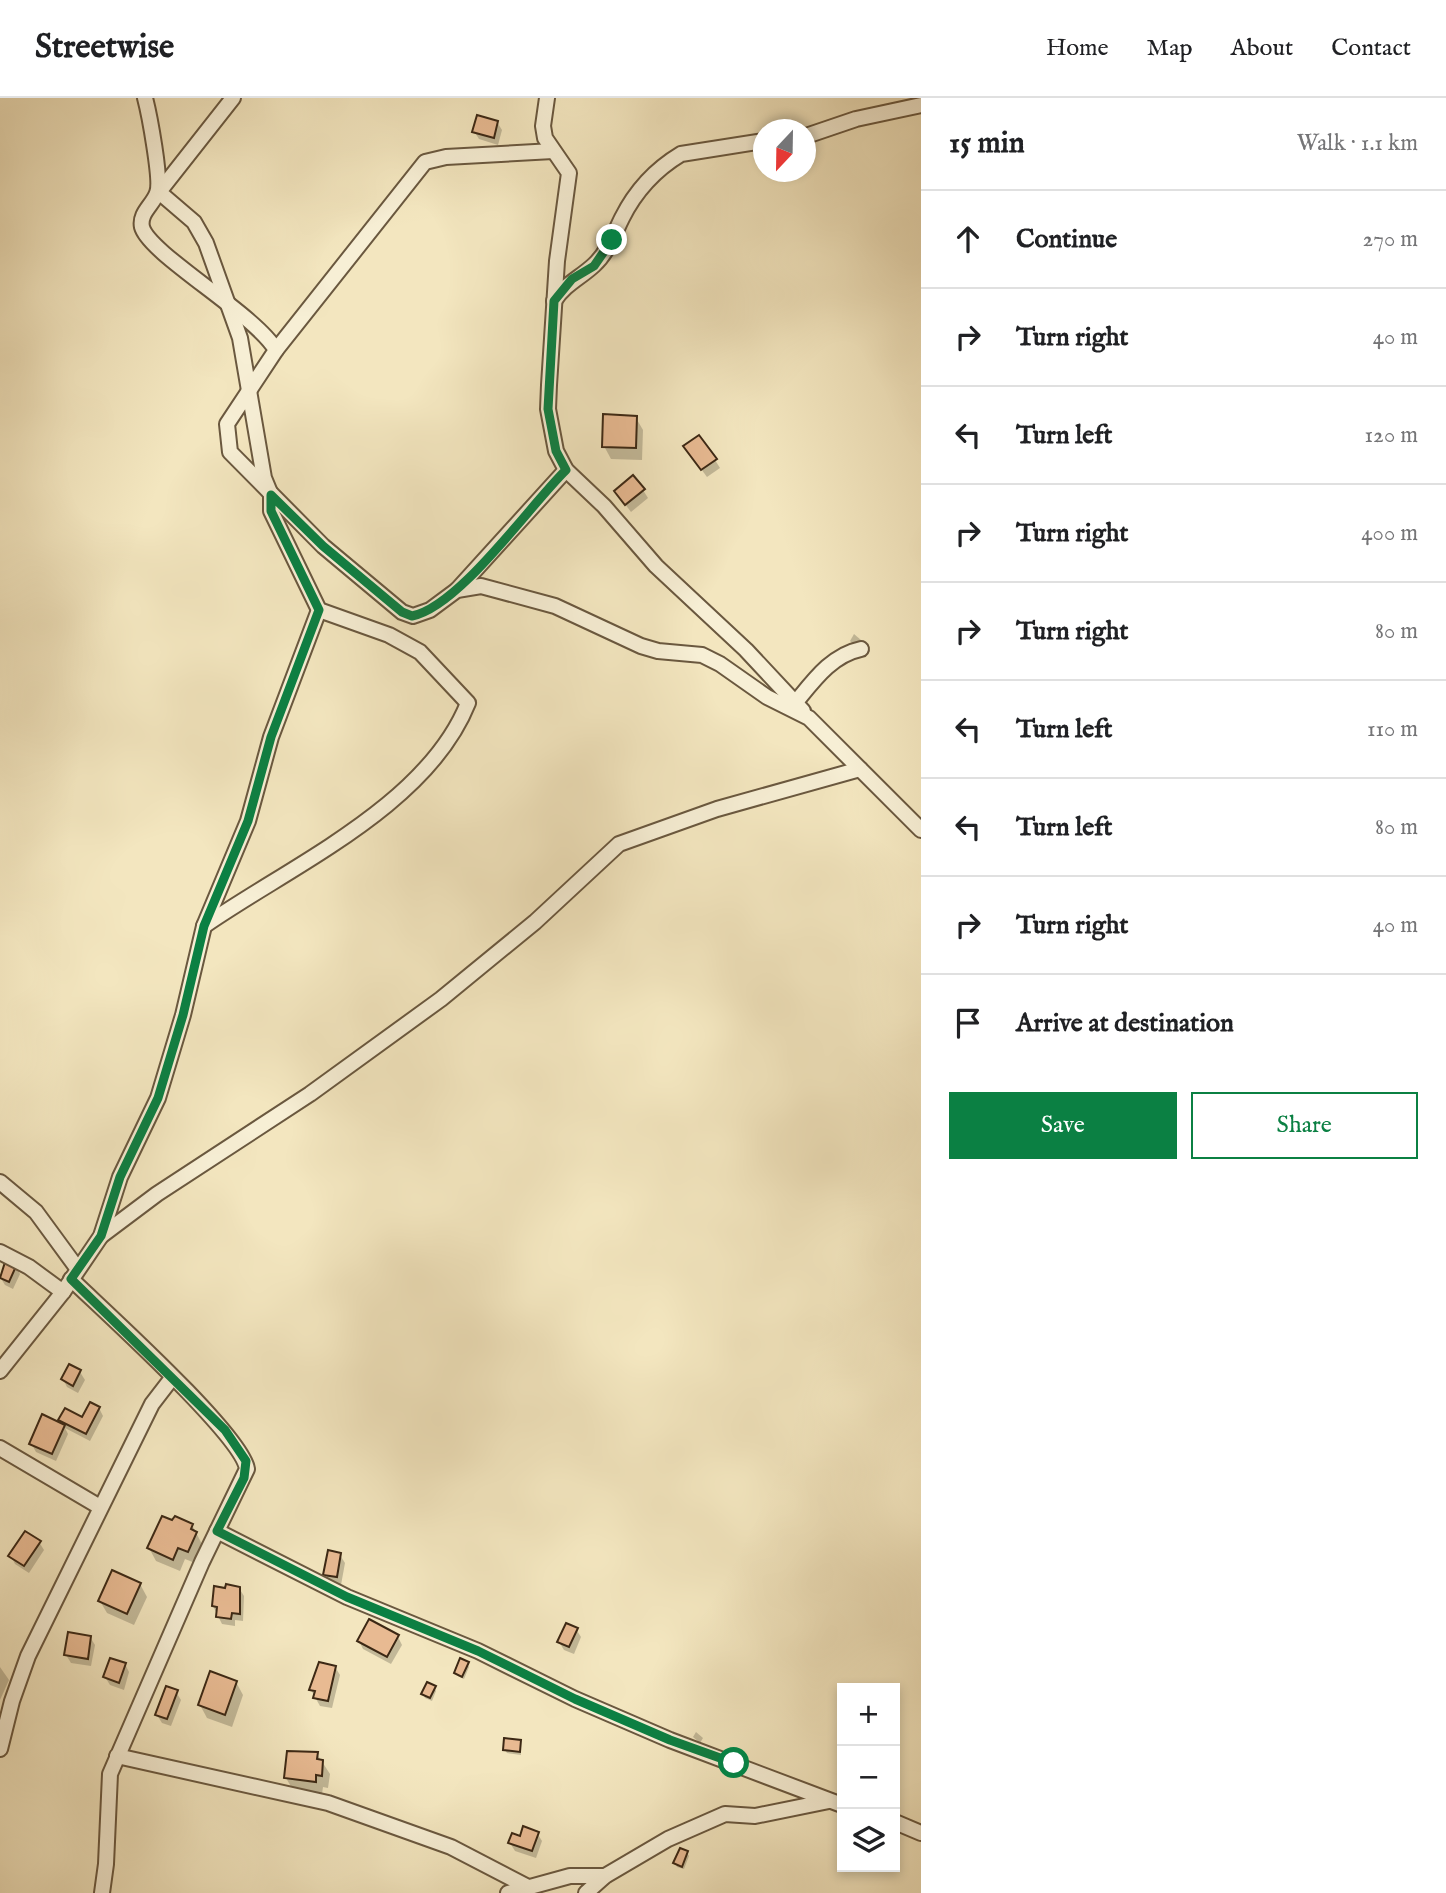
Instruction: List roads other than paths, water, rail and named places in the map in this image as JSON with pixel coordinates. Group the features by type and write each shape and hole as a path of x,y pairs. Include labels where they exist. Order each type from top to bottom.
{"street":[{"path":"145,98 151,121 159,192 194,222 206,243 240,338 264,478 271,495 271,511 319,610 389,635 420,652 468,703 461,721 422,771 386,805 315,857 204,926"},
{"path":"233,98 159,192 142,218 147,236 253,323 276,350"},
{"path":"547,98 543,126 545,138 569,173 554,301 548,409 556,451 566,470 604,506 656,566 796,702 921,830"},
{"path":"816,133 856,119 921,105"},
{"path":"554,301 572,279 594,266 612,240 632,200 669,161 681,154 753,143"},
{"path":"553,151 446,157 425,162 276,350 227,424 227,443 232,456 323,546 402,612 412,616 421,615 457,590 566,470"},
{"path":"457,590 481,586 512,592 555,606 641,646 658,651 702,655 720,664 767,697 809,718"},
{"path":"0,1371 101,1236 120,1177 158,1098 183,1015 204,926 248,821 271,737 319,610"},
{"path":"796,702 819,674 845,652 861,649"},
{"path":"101,1236 157,1194 310,1094 441,999 535,922 619,844 717,809 860,769"},
{"path":"0,1182 36,1212 70,1280 225,1430 246,1461 244,1478 217,1531 117,1756 108,1784 106,1864 102,1893"},
{"path":"0,1252 29,1267 70,1280"},
{"path":"0,1749 12,1701 28,1656 152,1404 172,1378"},
{"path":"0,1448 100,1507"},
{"path":"217,1531 347,1597 478,1651 575,1699 670,1740 836,1803"},
{"path":"117,1756 328,1802 451,1847 526,1886"},
{"path":"586,1893 605,1876 668,1839 725,1814 755,1816 836,1803"},
{"path":"900,1824 921,1833"},
{"path":"508,1893 570,1876 605,1876"}]}
